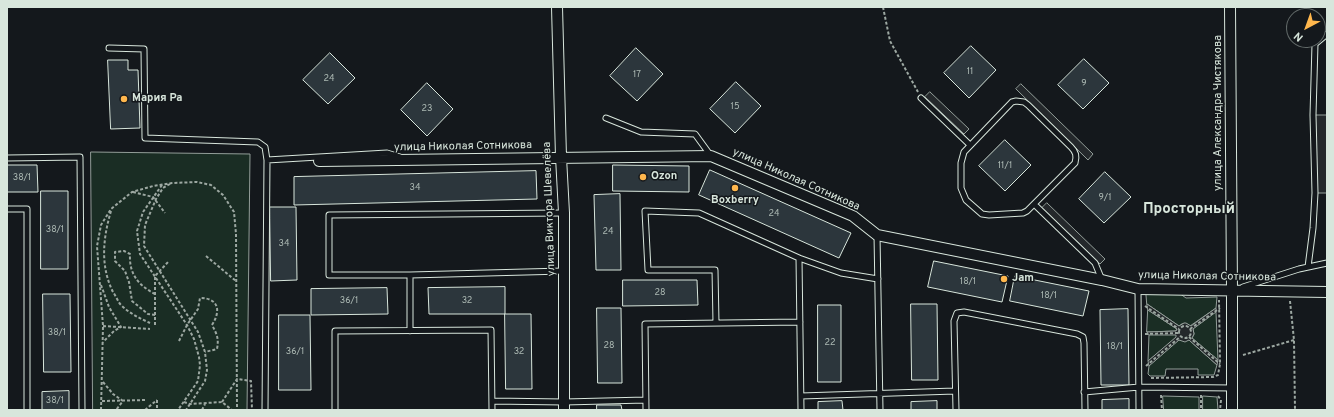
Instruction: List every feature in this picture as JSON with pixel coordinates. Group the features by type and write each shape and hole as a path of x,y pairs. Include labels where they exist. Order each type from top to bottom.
{"street":[{"name":"улица Виктора Шевелёва","path":"557,7 564,213 564,406"},
{"name":"улица Александра Чистякова","path":"1230,7 1232,410"},
{"name":"улица Николая Сотникова","path":"319,160 710,156 853,216 877,235 1102,280 1138,289 1220,290 1232,295 1288,291 1327,292"}],"lane":[{"path":"1308,267 1313,228 1315,193 1313,115 1315,44 1327,34"},
{"path":"108,48 144,49 145,138 258,142 265,147 267,160 265,410"},
{"path":"921,98 970,145"},
{"path":"1020,101 1028,105 1072,147 1076,155 1075,163 1035,205 1027,212 1023,213 982,214 966,200 961,188 961,159 964,152 1012,102 1020,101"},
{"path":"606,118 641,132 695,134 710,156"},
{"path":"267,160 387,153 408,160"},
{"path":"7,158 80,157 82,410"},
{"path":"1035,205 1095,263 1102,280"},
{"path":"7,209 27,209 27,410"},
{"path":"716,323 715,270 648,270 645,211 699,213 799,258 841,273 878,279"},
{"path":"564,213 329,214 329,276 564,272"},
{"path":"877,235 880,410"},
{"path":"799,258 801,410"},
{"path":"1232,295 1308,267 1327,263"},
{"path":"410,275 410,331"},
{"path":"1138,289 1139,410"},
{"path":"956,410 954,321 957,314 964,312 1077,334 1083,337 1085,410"},
{"path":"646,410 645,324 800,322"},
{"path":"335,410 334,331 491,330 492,410"},
{"path":"1084,392 1139,387 1232,388"},
{"path":"801,396 955,391"},
{"path":"492,401 564,406 646,400"}],"path":[{"path":"883,7 890,41 921,98"},
{"path":"101,410 103,326 97,246 101,225 111,209 132,192 153,186 172,183 197,182 211,185 223,195 234,212 236,234 237,410"},
{"path":"172,183 161,186 153,197 143,212 137,232 140,254 186,324 194,339 200,362 200,374 198,381 178,410"},
{"path":"172,183 163,188 156,200 145,225 144,246 198,332 205,352 207,362 205,380 186,410"},
{"path":"132,192 153,197 165,213"},
{"path":"111,209 103,253 105,268 111,287 120,304 135,316 150,323"},
{"path":"155,294 143,288 135,278 129,264 130,254 124,250 115,252 115,261 125,272 129,282 132,300 148,314 155,315"},
{"path":"206,256 236,281"},
{"path":"155,325 155,276 169,261"},
{"path":"100,282 109,307 121,327"},
{"path":"168,296 172,290"},
{"path":"1139,379 1213,377 1219,373 1221,365 1219,309 1220,290"},
{"path":"1288,291 1294,340 1295,410"},
{"path":"1190,329 1219,309 1232,295"},
{"path":"179,341 186,324 198,309 200,298 208,298 214,301 218,308 216,320 212,325 218,335 219,342 217,349 205,352"},
{"path":"1138,301 1179,329"},
{"path":"103,326 150,329"},
{"path":"1189,337 1185,339 1180,337 1178,333 1179,329 1185,326 1190,329"},
{"path":"103,342 114,331 121,327"},
{"path":"1189,337 1191,334 1190,329"},
{"path":"1138,334 1178,333"},
{"path":"1139,372 1180,337"},
{"path":"1189,337 1221,365"},
{"path":"1243,355 1294,340"},
{"path":"200,362 207,362"},
{"path":"222,402 237,379"},
{"path":"237,379 251,382 252,410"},
{"path":"102,381 113,394 123,401"},
{"path":"1162,387 1162,410"},
{"path":"1201,394 1201,410"},
{"path":"102,401 147,400"},
{"path":"145,410 157,400 157,410"},
{"path":"116,410 123,401"},
{"path":"184,402 190,404 222,402 232,410"},
{"path":"202,410 205,404"}],"green space":[{"path":"91,152 250,154 247,410 93,410"},
{"path":"1146,290 1179,293 1186,298 1217,297 1216,308 1190,326 1184,323 1179,326 1147,304"},
{"path":"1148,310 1177,329 1176,331 1147,332"},
{"path":"1216,312 1218,360 1192,338 1194,334 1193,329"},
{"path":"1176,334 1177,337 1148,361 1149,335"},
{"path":"1179,340 1189,340 1217,365 1214,375 1198,375 1198,369 1166,369 1165,376 1150,376 1148,374 1149,366"},
{"path":"1163,396 1199,397 1199,410 1164,410"},
{"path":"1203,396 1217,397 1218,410 1203,410"}],"shaded area":[{"path":"1021,84 1093,154 1088,160 1016,89"},
{"path":"930,92 969,129 964,134 925,97"},
{"path":"1313,115 1327,115 1327,193 1315,193"},
{"path":"1047,203 1105,259 1100,264 1042,208"},
{"path":"1147,304 1179,326 1186,323 1191,326 1216,308 1216,312 1193,329 1194,334 1192,338 1218,360 1217,365 1189,340 1185,342 1179,340 1149,366 1148,361 1176,337 1176,335 1149,335 1147,332 1176,331 1177,329 1148,310"}],"building":[{"path":"971,46 996,70 969,98 944,73"},
{"path":"636,48 663,74 637,101 610,76"},
{"path":"330,53 355,78 328,104 303,80"},
{"path":"1084,59 1109,83 1083,109 1058,85"},
{"name":"Мария Ра","path":"108,60 128,60 128,70 138,70 140,128 111,129"},
{"path":"736,82 761,106 735,133 710,109"},
{"path":"427,83 453,109 427,136 401,110"},
{"path":"1005,140 1031,165 1005,191 979,166"},
{"path":"7,165 37,165 38,192 7,192"},
{"path":"613,165 689,166 689,192 613,191"},
{"path":"710,170 851,233 839,258 699,195"},
{"path":"536,171 537,199 294,205 294,177"},
{"path":"1105,172 1131,197 1104,223 1079,199"},
{"path":"41,191 68,191 68,269 41,269"},
{"path":"620,194 621,270 596,270 594,195"},
{"path":"270,207 296,207 297,280 271,281"},
{"path":"934,261 1008,276 1002,302 928,287"},
{"path":"1015,276 1089,291 1083,316 1010,301"},
{"path":"623,280 697,280 698,305 623,306"},
{"path":"505,287 505,314 429,314 428,288"},
{"path":"387,288 388,314 311,315 311,289"},
{"path":"43,294 70,294 71,372 44,372"},
{"path":"911,304 937,304 938,380 912,380"},
{"path":"818,305 841,305 841,382 818,382"},
{"path":"597,308 621,308 622,383 598,383"},
{"path":"1128,309 1129,385 1101,385 1100,310"},
{"path":"505,314 531,314 532,389 506,389"},
{"path":"279,315 310,315 311,390 279,390"},
{"path":"69,391 69,410 42,410 42,392"},
{"path":"1129,399 1129,410 1102,410 1102,400"},
{"path":"842,401 843,410 818,410 818,402"},
{"path":"937,401 937,410 911,410 911,402"},
{"path":"597,405 621,405 622,410 597,410"}],"place":[{"name":"Мария Ра","path":"124,99"},
{"name":"Ozon","path":"643,177"},
{"name":"Boxberry","path":"735,188"},
{"name":"Jam","path":"1004,279"}],"district":[{"name":"Просторный","path":"1189,210"}]}
